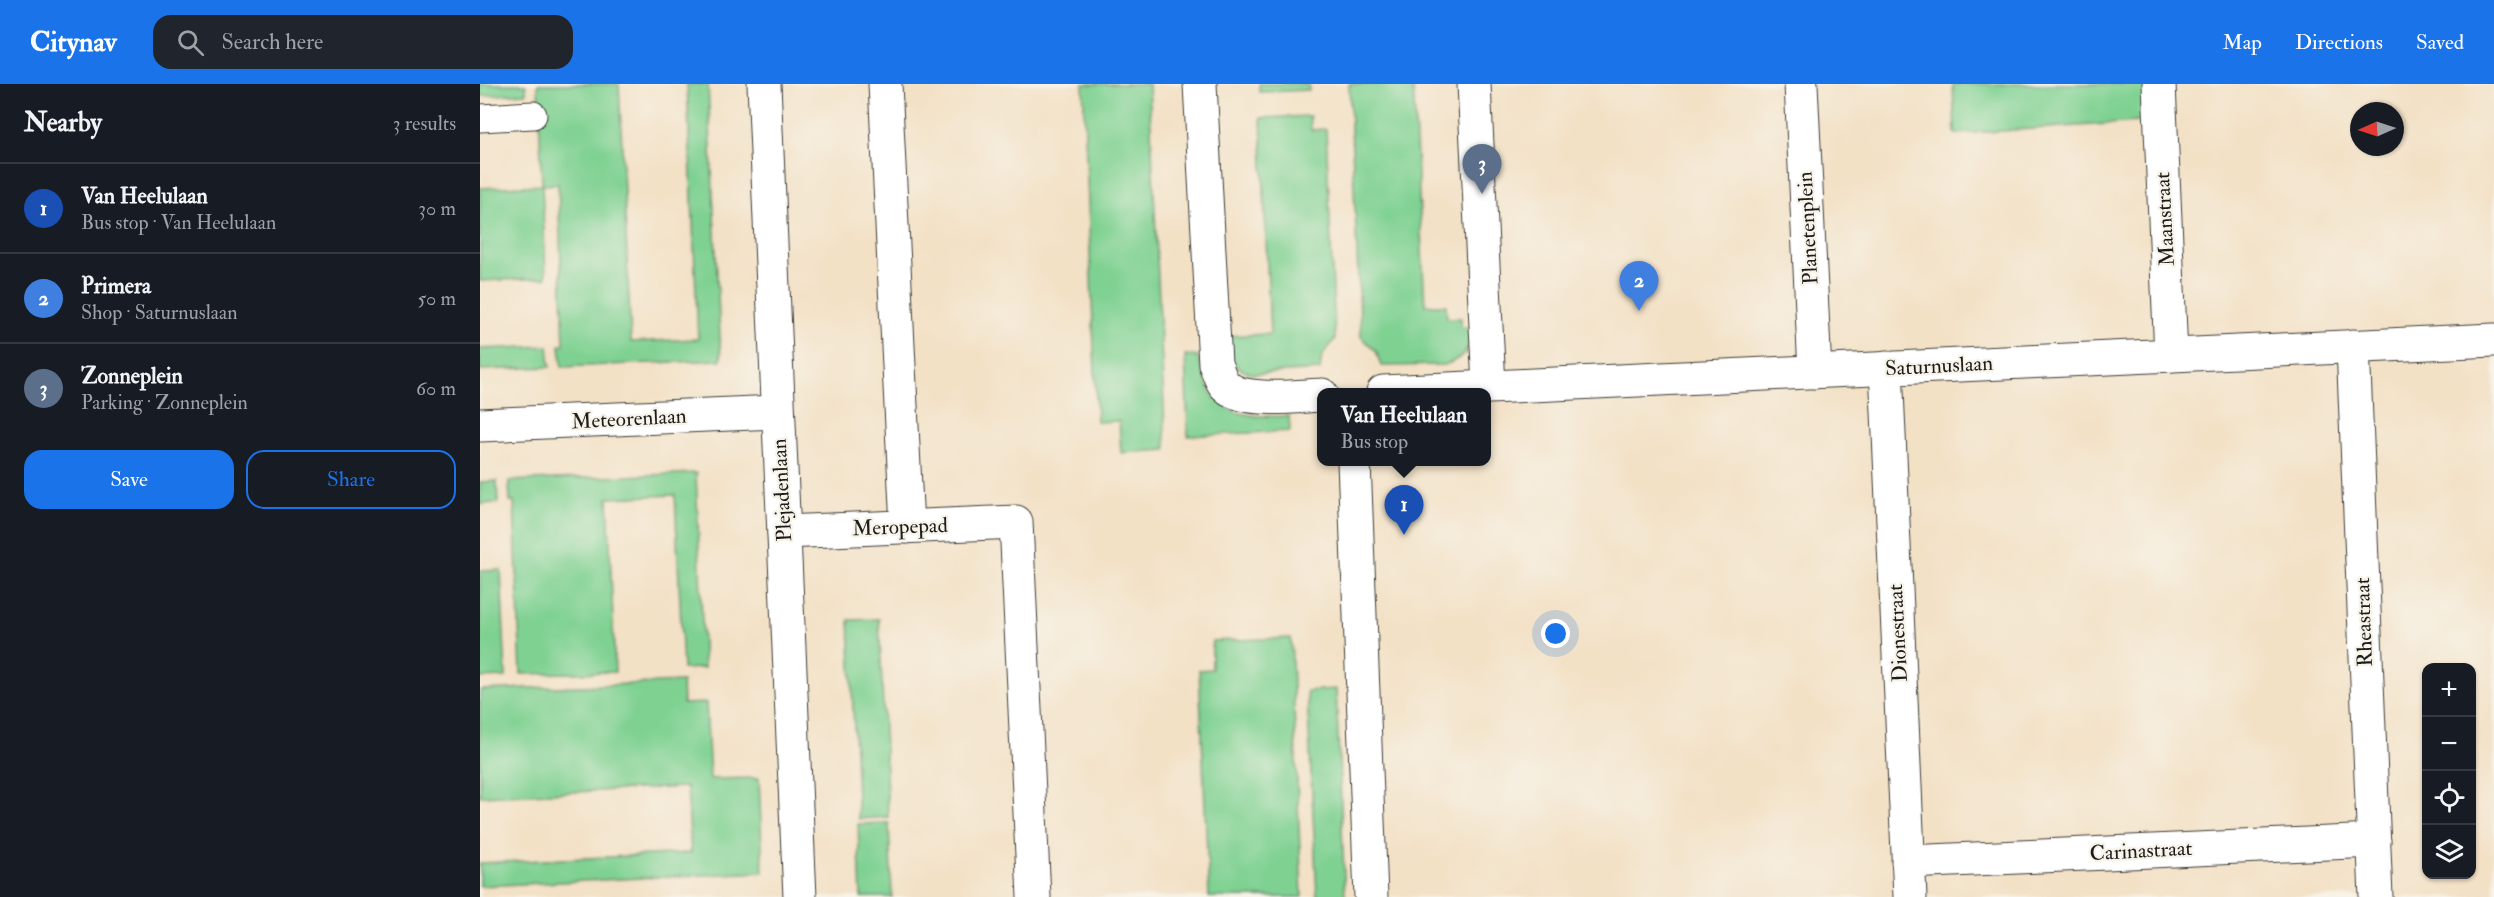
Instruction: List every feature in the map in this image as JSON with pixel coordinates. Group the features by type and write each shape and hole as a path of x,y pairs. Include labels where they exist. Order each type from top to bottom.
{"street":[{"name":"Plejadenlaan","path":"764,84 800,897"},
{"path":"885,84 907,527"},
{"path":"1200,84 1215,364 1224,384 1234,392 1251,397 1317,395"},
{"path":"1474,84 1489,386"},
{"name":"Planetenplein","path":"1802,84 1815,372"},
{"name":"Maanstraat","path":"2159,84 2171,355"},
{"name":"Saturnuslaan","path":"1459,388 2494,340"},
{"name":"Rheastraat","path":"2353,346 2376,897"},
{"name":"Dionestraat","path":"1886,368 1910,897"},
{"name":"Meteorenlaan","path":"480,425 778,412"},
{"path":"1354,466 1371,897"},
{"name":"Meropepad","path":"784,532 1016,522 1035,897"},
{"name":"Carinastraat","path":"1908,862 2374,841"}],"lane":[{"path":"480,118 533,115"}],"green space":[{"path":"480,84 526,84 526,93 480,96"},
{"path":"538,84 619,84 631,342 698,339 687,84 708,84 721,360 562,367 560,345 564,345 558,184 542,185"},
{"path":"1083,84 1149,84 1166,450 1121,453 1119,421 1097,422"},
{"path":"1259,84 1308,84 1309,90 1259,92"},
{"path":"1349,84 1413,84 1425,305 1446,305 1447,318 1461,318 1461,328 1471,328 1470,341 1465,352 1456,360 1444,365 1381,366 1376,351 1361,337"},
{"path":"1953,84 2152,84 2153,121 1955,134"},
{"path":"1310,116 1311,130 1326,129 1335,339 1322,356 1320,370 1253,374 1231,362 1227,336 1270,334 1261,118"},
{"path":"542,185 546,278 480,281 480,188"},
{"path":"548,346 550,367 480,370 480,349"},
{"path":"1185,355 1198,357 1209,388 1224,406 1255,416 1289,416 1290,431 1188,436"},
{"path":"696,473 704,668 683,669 675,495 608,498 615,672 521,674 514,502 510,502 509,481"},
{"path":"497,481 498,503 480,504 480,482"},
{"path":"501,570 506,677 480,678 480,571"},
{"path":"879,619 888,817 858,819 849,620"},
{"path":"1291,638 1302,897 1209,897 1199,670 1212,669 1212,641"},
{"path":"682,682 683,704 706,703 710,779 759,778 763,872 480,886 480,863 691,853 687,787 480,796 480,690"},
{"path":"1336,689 1345,897 1317,897 1307,691"},
{"path":"889,823 892,897 861,897 858,824"}],"place":[{"name":"Zonneplein","path":"1482,194"},
{"name":"Primera","path":"1639,311"},
{"name":"Van Heelulaan","path":"1404,535"}]}
